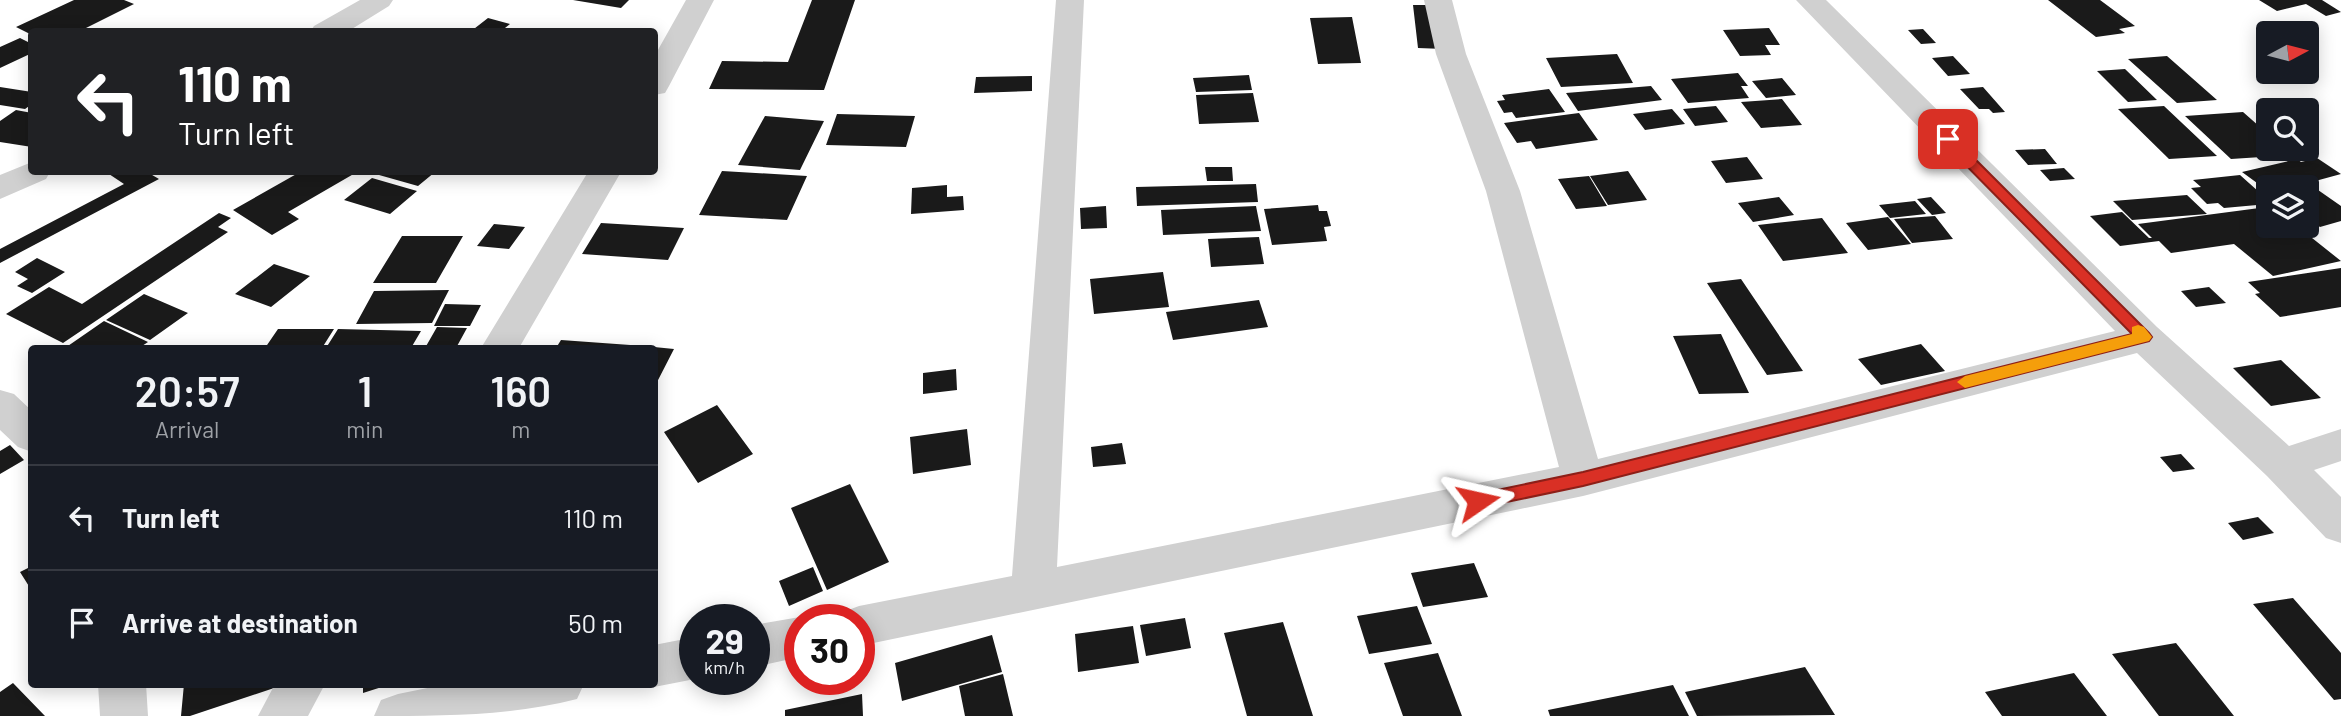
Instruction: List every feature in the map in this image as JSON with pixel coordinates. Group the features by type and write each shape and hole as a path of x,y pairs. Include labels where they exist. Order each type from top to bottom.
{"street":[{"path":"332,28 379,0"},
{"path":"658,79 700,0"},
{"path":"1033,592 1070,0"},
{"path":"1438,0 1451,54 1503,191 1583,479"},
{"path":"1810,0 2144,337 2282,464 2341,525"},
{"path":"0,188 28,175"},
{"path":"502,345 602,175"},
{"path":"875,623 1583,479 2144,337"},
{"path":"0,405 28,432"},
{"path":"2282,464 2341,445"},
{"path":"658,665 679,661"},
{"path":"122,688 124,716"},
{"path":"282,716 299,688"},
{"path":"398,716 540,688"}],"building":[{"path":"74,0 124,0 134,4 86,28 28,28 28,33 16,27"},
{"path":"573,0 629,0 621,8"},
{"path":"812,0 855,0 824,90 709,89 722,61 788,62"},
{"path":"2048,0 2100,0 2135,26 2119,29 2125,33 2096,37"},
{"path":"2259,0 2322,0 2341,12 2326,16 2306,4 2277,11"},
{"path":"1413,5 1437,5 1444,49 1418,48"},
{"path":"1352,17 1361,63 1318,64 1310,18"},
{"path":"488,18 510,24 505,28 475,28"},
{"path":"1769,28 1780,45 1765,45 1771,55 1740,56 1723,30"},
{"path":"1923,29 1936,43 1921,44 1908,30"},
{"path":"20,38 28,42 28,55 0,68 0,47"},
{"path":"1617,54 1633,83 1561,87 1546,58"},
{"path":"1953,56 1970,74 1948,76 1932,58"},
{"path":"2167,56 2217,100 2177,103 2128,59"},
{"path":"2125,69 2157,100 2128,102 2097,71"},
{"path":"1738,73 1748,86 1741,86 1749,98 1688,103 1671,79"},
{"path":"1249,75 1252,90 1196,92 1193,78"},
{"path":"1032,76 1032,91 974,93 976,77"},
{"path":"1782,78 1796,95 1766,98 1752,81"},
{"path":"1651,86 1662,100 1578,111 1566,93"},
{"path":"0,87 28,91 28,107 25,109 0,105"},
{"path":"1983,87 2005,112 1993,113 1989,109 1979,109 1960,89"},
{"path":"1549,89 1565,112 1516,118 1512,112 1504,113 1497,101 1505,100 1502,95"},
{"path":"1253,93 1259,122 1199,124 1196,95"},
{"path":"1782,99 1802,125 1761,128 1741,102"},
{"path":"1716,106 1728,122 1695,126 1683,109"},
{"path":"2164,106 2217,156 2169,159 2118,109"},
{"path":"1672,109 1685,124 1645,130 1633,114"},
{"path":"16,110 28,112 28,146 0,142 0,121"},
{"path":"2243,112 2256,123 2256,157 2231,159 2185,116"},
{"path":"1579,113 1598,140 1536,149 1531,141 1517,143 1504,123"},
{"path":"837,114 915,116 906,147 826,145"},
{"path":"765,116 824,121 800,170 738,165"},
{"path":"2045,149 2057,164 2028,165 2015,150"},
{"path":"1747,157 1763,179 1726,183 1711,161"},
{"path":"2319,159 2341,174 2319,180 2319,175 2256,175 2256,182 2242,172 2289,161"},
{"path":"1205,167 1232,167 1233,181 1207,181"},
{"path":"2064,168 2075,179 2050,181 2040,170"},
{"path":"722,171 807,176 787,220 699,215"},
{"path":"1628,171 1647,200 1608,205 1590,176"},
{"path":"110,175 152,175 159,179 0,263 0,249 124,184"},
{"path":"295,175 352,175 288,212 299,219 272,235 233,210"},
{"path":"379,175 431,175 418,186"},
{"path":"2240,175 2256,189 2256,205 2224,208 2218,203 2207,204 2191,188 2201,187 2193,180"},
{"path":"1589,176 1607,206 1576,209 1558,179"},
{"path":"372,178 417,191 390,214 344,200"},
{"path":"1256,184 1258,202 1137,206 1136,187"},
{"path":"947,185 947,197 963,196 964,210 911,214 912,188"},
{"path":"2319,191 2341,206 2341,221 2320,227"},
{"path":"2187,195 2207,214 2132,220 2113,201"},
{"path":"1779,197 1794,215 1753,222 1738,203"},
{"path":"1931,197 1946,213 1932,215 1917,199"},
{"path":"1915,201 1926,214 1890,218 1879,205"},
{"path":"1318,205 1319,211 1327,211 1331,226 1324,227 1327,241 1272,245 1264,209"},
{"path":"1106,206 1107,228 1081,229 1080,208"},
{"path":"1256,206 1261,231 1163,235 1161,210"},
{"path":"2256,208 2256,238 2312,238 2341,261 2273,276 2234,244 2171,253 2159,241 2120,246 2090,216 2122,212 2152,238 2138,224"},
{"path":"219,213 231,218 218,227 228,232 63,343 6,314 49,287 82,304"},
{"path":"1935,216 1953,239 1912,243 1894,219"},
{"path":"1888,217 1911,244 1868,250 1846,223"},
{"path":"1822,218 1848,253 1783,261 1758,225"},
{"path":"601,223 684,228 668,260 582,254"},
{"path":"494,224 525,227 509,249 477,246"},
{"path":"402,236 463,236 436,283 373,283"},
{"path":"1259,237 1264,264 1211,267 1208,239"},
{"path":"37,258 65,272 32,293 17,286 28,279 15,272"},
{"path":"274,264 310,276 271,307 235,294"},
{"path":"2341,268 2341,307 2280,317 2255,294 2260,293 2248,282"},
{"path":"1163,272 1169,307 1094,314 1090,279"},
{"path":"1741,279 1803,371 1767,375 1707,283"},
{"path":"2209,287 2226,303 2196,307 2181,291"},
{"path":"449,290 432,323 356,324 374,291"},
{"path":"144,294 188,313 150,340 106,320"},
{"path":"1259,300 1268,327 1173,340 1166,312"},
{"path":"445,304 481,305 470,326 434,326"},
{"path":"104,321 148,342 144,345 69,345"},
{"path":"437,327 467,328 458,345 427,345"},
{"path":"278,329 334,329 324,345 267,345"},
{"path":"338,329 421,331 413,345 328,345"},
{"path":"1721,334 1749,393 1699,394 1673,336"},
{"path":"561,340 630,345 558,345"},
{"path":"1921,344 1945,371 1881,385 1858,359"},
{"path":"658,347 674,349 658,380"},
{"path":"2281,360 2321,398 2271,406 2233,368"},
{"path":"956,369 957,390 923,394 923,373"},
{"path":"717,405 753,454 698,483 664,432"},
{"path":"967,429 971,465 913,474 910,437"},
{"path":"1122,443 1126,464 1093,467 1091,447"},
{"path":"10,445 24,460 0,474 0,451"},
{"path":"2181,454 2195,469 2173,472 2160,457"},
{"path":"850,484 889,562 827,590 791,508"},
{"path":"2258,517 2274,533 2243,540 2228,523"},
{"path":"1474,563 1488,597 1423,607 1411,573"},
{"path":"813,567 823,591 788,604 779,581"},
{"path":"28,568 28,585 20,572"},
{"path":"2293,598 2341,653 2341,699 2334,700 2253,604"},
{"path":"1417,606 1432,644 1369,654 1357,616"},
{"path":"1185,618 1191,648 1146,656 1140,625"},
{"path":"1283,622 1313,716 1247,716 1224,633"},
{"path":"1133,626 1139,663 1078,672 1075,634"},
{"path":"992,635 1002,672 902,701 895,663"},
{"path":"2176,643 2234,716 2159,716 2112,654"},
{"path":"1438,653 1462,716 1403,716 1384,663"},
{"path":"1805,667 1835,715 1697,716 1685,692"},
{"path":"2074,673 2107,716 2002,716 1985,692"},
{"path":"1003,674 1013,716 965,716 959,686"},
{"path":"13,683 45,716 0,716 0,692"},
{"path":"1673,685 1689,716 1550,716 1548,710"},
{"path":"184,688 274,688 190,716 181,716"},
{"path":"363,688 379,688 363,693"},
{"path":"862,695 863,716 785,716 785,710"}],"slow traffic":[{"path":"1965,382 2144,337 2138,331"}],"route":[{"path":"1478,501 1583,479 2144,337 1948,139"}]}
